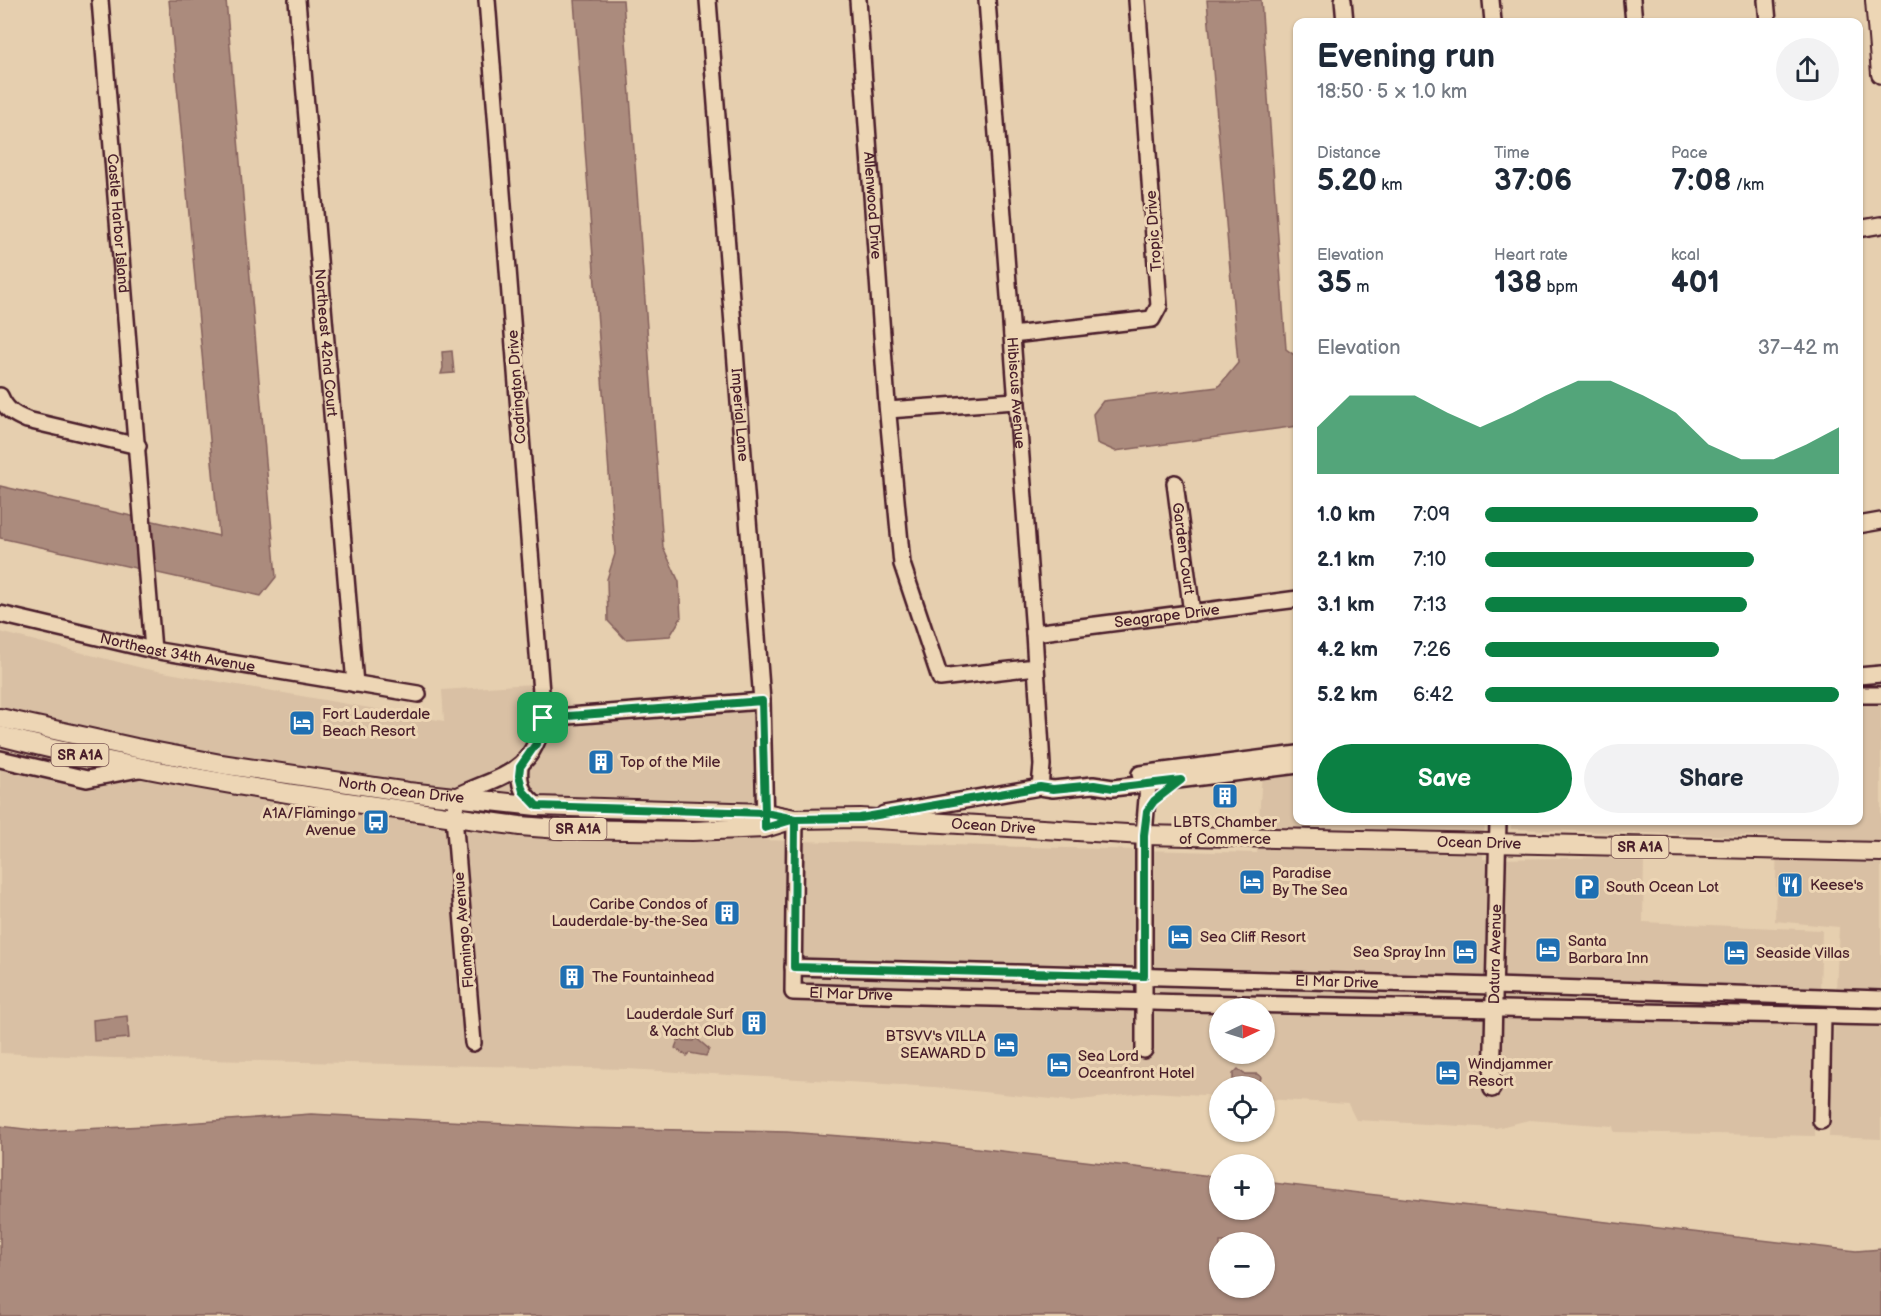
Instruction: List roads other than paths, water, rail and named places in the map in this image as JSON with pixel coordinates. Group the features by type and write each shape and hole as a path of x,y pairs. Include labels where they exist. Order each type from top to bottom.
{"main road":[{"path":"1875,0 1881,74"},
{"name":"North Ocean Drive","path":"6,719 221,764 396,790 537,806 765,820 860,818"},
{"name":"North Ocean Drive","path":"9,739 142,768 222,782 520,826 560,829 692,831 765,820"},
{"name":"Ocean Drive","path":"860,818 1144,835 1881,852"}],"street":[{"name":"Castle Harbor Island","path":"100,0 153,650"},
{"name":"Northeast 42nd Court","path":"297,0 355,684"},
{"name":"Codrington Drive","path":"457,796 520,767 540,738 543,718 487,0"},
{"name":"Imperial Lane","path":"708,0 762,701 765,820"},
{"name":"Allenwood Drive","path":"858,0 888,410 902,564 940,678 1036,667"},
{"name":"Hibiscus Avenue","path":"987,0 1034,633 1042,765 1040,787"},
{"name":"Tropic Drive","path":"1012,335 1152,319 1159,306 1137,0"},
{"path":"1343,0 1345,18"},
{"path":"1491,0 1493,18"},
{"path":"1632,0 1634,18"},
{"path":"1766,0 1768,18"},
{"path":"1863,228 1881,225"},
{"path":"0,396 4,407 14,415 27,420 138,446"},
{"path":"888,410 1015,401"},
{"name":"Garden Court","path":"1175,483 1192,613"},
{"path":"1863,524 1881,521"},
{"name":"Seagrape Drive","path":"1034,633 1293,600"},
{"name":"Northeast 34th Avenue","path":"0,614 153,650 355,684"},
{"path":"1863,676 1881,674"},
{"path":"355,684 418,694"},
{"path":"1863,695 1881,695"},
{"path":"543,718 762,701"},
{"path":"860,818 1040,787 1053,789 1094,785 1113,788 1148,778 1293,755"},
{"path":"0,759 87,779 142,768"},
{"path":"1148,778 1181,780 1293,766"},
{"path":"520,767 519,776 523,791 537,806"},
{"path":"1144,1050 1144,835 1148,778"},
{"path":"1147,811 1160,795 1181,780"},
{"path":"454,817 457,796"},
{"name":"Flamingo Avenue","path":"454,817 473,1043"},
{"path":"794,967 795,819"},
{"name":"Datura Avenue","path":"1492,1089 1498,825"},
{"name":"El Mar Drive","path":"1881,999 794,967 794,992 1494,1010 1881,1017"},
{"path":"1821,1121 1823,1016"}],"place":[{"name":"Fort Lauderdale Beach Resort","path":"302,723"},
{"name":"Top of the Mile","path":"601,762"},
{"name":"LBTS Chamber of Commerce","path":"1225,796"},
{"name":"A1A/Flamingo Avenue","path":"376,822"},
{"name":"Paradise By The Sea","path":"1252,882"},
{"name":"Keese's","path":"1790,885"},
{"name":"South Ocean Lot","path":"1587,887"},
{"name":"Caribe Condos of Lauderdale-by-the-Sea","path":"727,913"},
{"name":"Sea Cliff Resort","path":"1180,937"},
{"name":"Santa Barbara Inn","path":"1548,950"},
{"name":"Sea Spray Inn","path":"1465,952"},
{"name":"Seaside Villas","path":"1736,953"},
{"name":"The Fountainhead","path":"572,977"},
{"name":"Lauderdale Surf & Yacht Club","path":"754,1023"},
{"name":"BTSVV's VILLA SEAWARD D","path":"1006,1045"},
{"name":"Sea Lord Oceanfront Hotel","path":"1059,1065"},
{"name":"Windjammer Resort","path":"1448,1073"}]}
